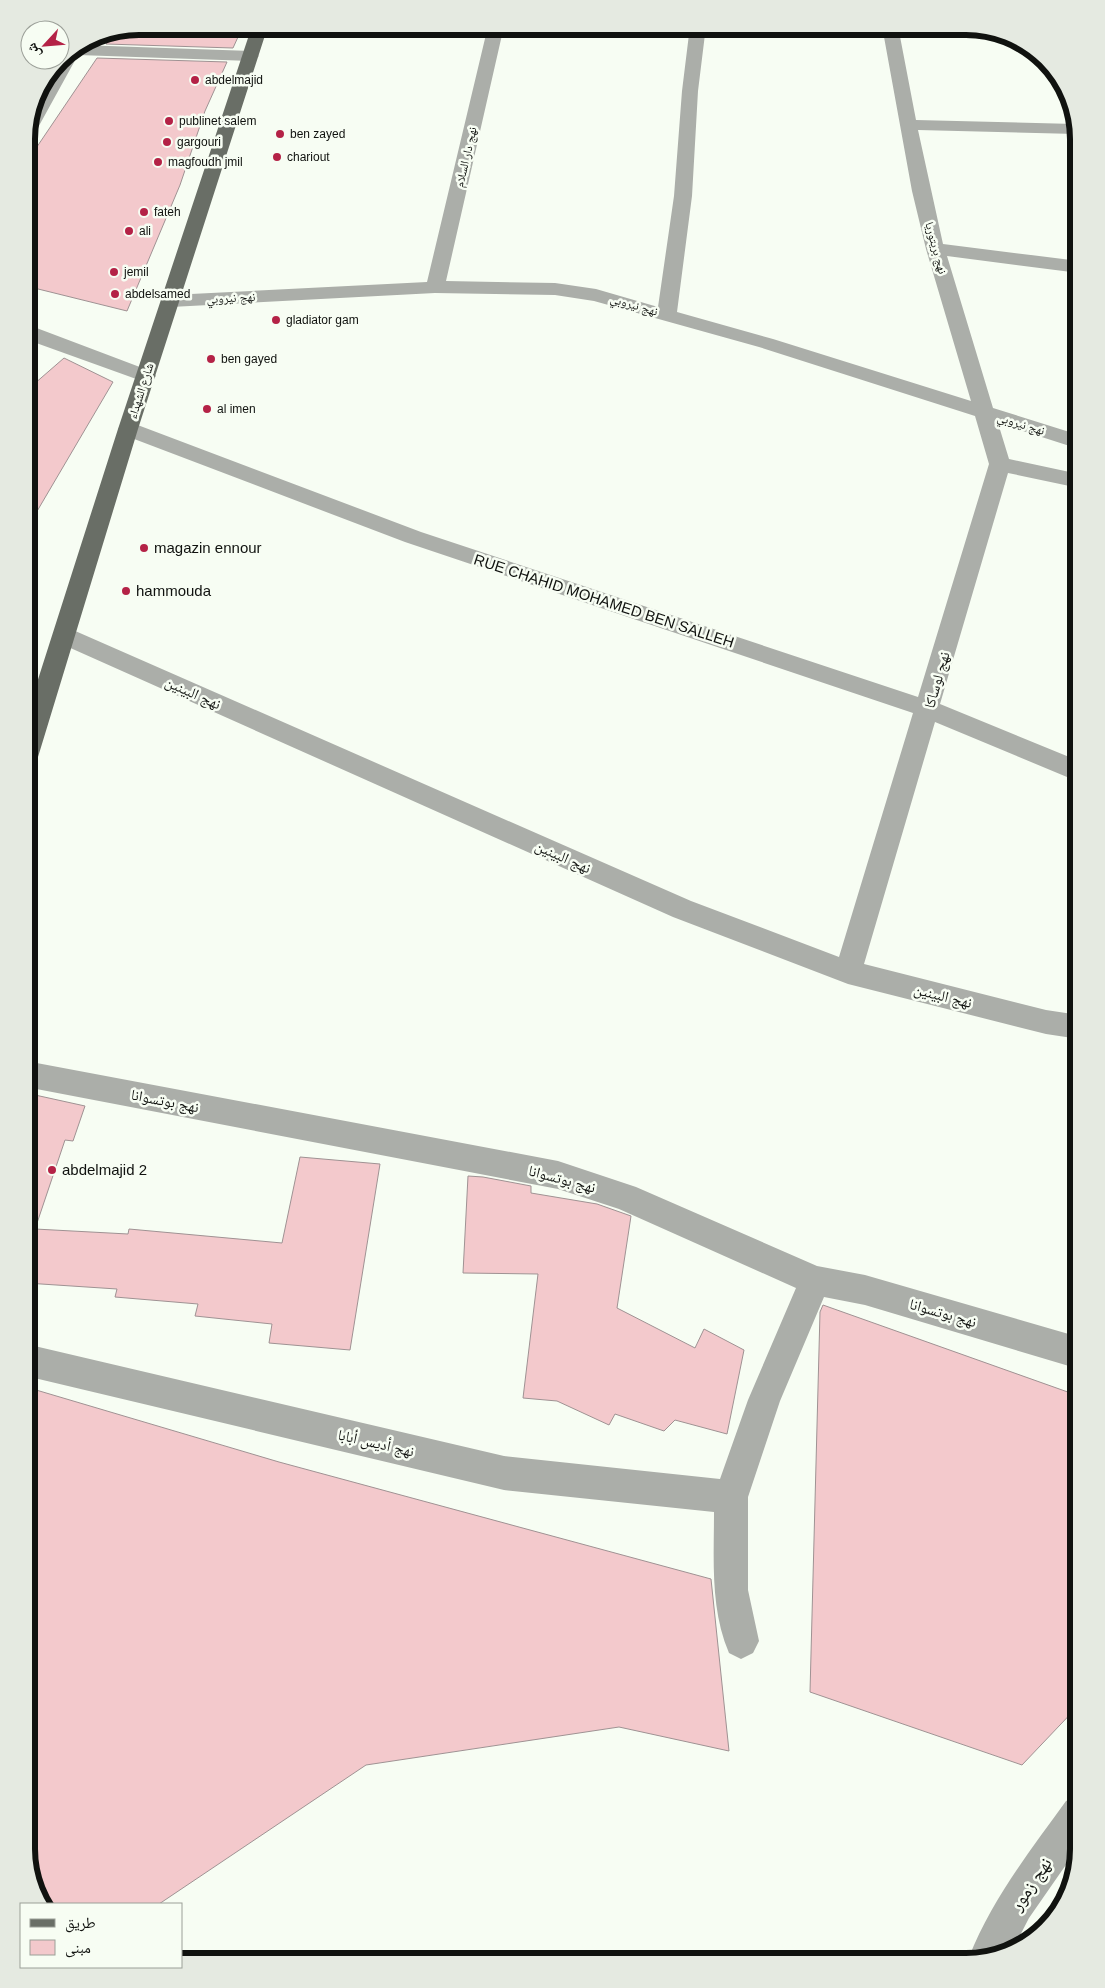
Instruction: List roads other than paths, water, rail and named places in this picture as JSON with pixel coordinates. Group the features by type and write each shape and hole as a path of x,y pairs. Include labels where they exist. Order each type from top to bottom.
{"main road":[{"name":"شارع الشهداء","path":"35,728 128,429 257,35"}],"street":[{"name":"نهج دار السلام","path":"435,287 494,35"},
{"path":"667,315 683,196 690,91 697,35"},
{"name":"نهج بريتوريا","path":"892,35 921,190 935,249 1000,464"},
{"path":"84,50 251,56"},
{"path":"39,109 63,68"},
{"path":"909,125 1069,128"},
{"path":"935,249 1070,266"},
{"name":"نهج نيروبي","path":"171,301 435,287 555,288 596,295 766,343 1070,439"},
{"path":"35,334 146,376"},
{"path":"35,348 46,340"},
{"name":"RUE CHAHID MOHAMED BEN SALLEH","path":"128,429 413,537 928,709 1070,768"},
{"path":"1000,464 1070,479"},
{"name":"نهج لوساكا","path":"848,972 1000,464"},
{"name":"نهج البينين","path":"65,636 682,909 848,972 1046,1022 1070,1026"},
{"name":"نهج بوتسوانا","path":"35,1076 558,1175 624,1197 815,1280 865,1290 1070,1350"},
{"path":"741,1641 731,1590 731,1497 764,1400 815,1280"},
{"name":"نهج أديس أبابا","path":"35,1362 504,1472 731,1497"},
{"name":"نهج زمور","path":"992,1950 1015,1904 1070,1827"}],"place":[{"name":"abdelmajid","path":"195,80"},
{"name":"publinet salem","path":"169,121"},
{"name":"ben zayed","path":"280,134"},
{"name":"gargouri","path":"167,142"},
{"name":"chariout","path":"277,157"},
{"name":"magfoudh jmil","path":"158,162"},
{"name":"fateh","path":"144,212"},
{"name":"ali","path":"129,231"},
{"name":"jemil","path":"114,272"},
{"name":"abdelsamed","path":"115,294"},
{"name":"gladiator gam","path":"276,320"},
{"name":"ben gayed","path":"211,359"},
{"name":"al imen","path":"207,409"},
{"name":"magazin ennour","path":"144,548"},
{"name":"hammouda","path":"126,591"},
{"name":"abdelmajid 2","path":"52,1170"}]}
